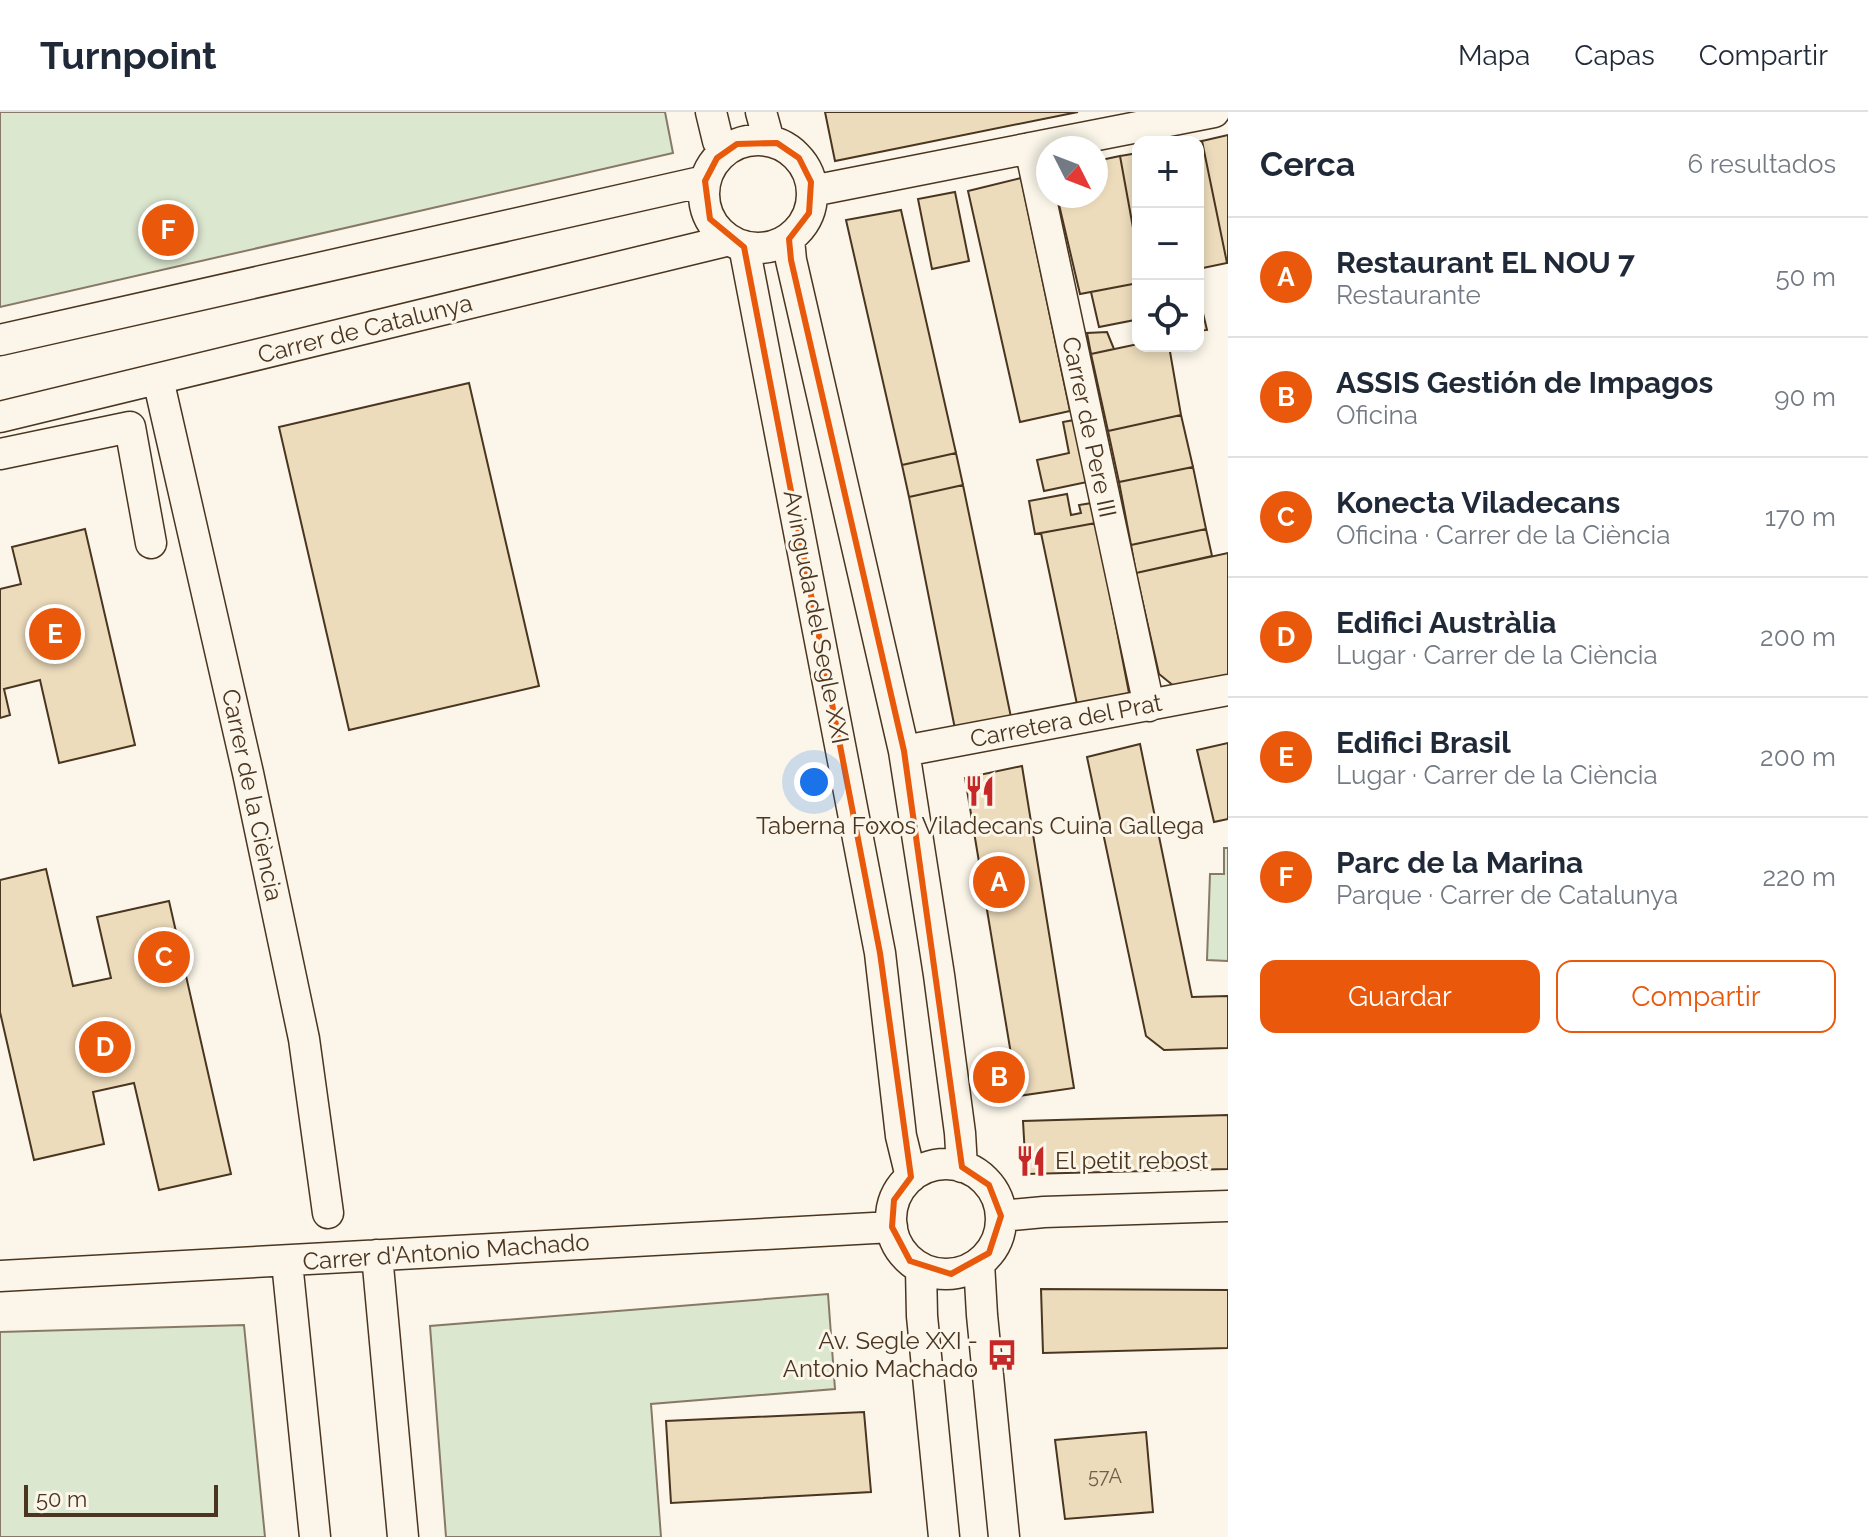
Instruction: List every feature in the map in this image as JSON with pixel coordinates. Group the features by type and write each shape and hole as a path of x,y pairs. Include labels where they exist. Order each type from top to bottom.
{"street":[{"path":"711,112 724,152"},
{"path":"812,191 1214,112"},
{"path":"765,126 799,158 809,174 812,202 804,223 789,239 772,246 737,243 710,219 704,200 705,181 712,165 724,152 765,126"},
{"name":"Carrer de Pere III","path":"1030,148 1149,706"},
{"path":"0,340 705,181"},
{"path":"789,239 791,260 904,751 939,975 962,1167"},
{"name":"Carrer de Catalunya","path":"0,417 737,243"},
{"name":"Avinguda del Segle XXI","path":"737,243 880,953 901,1136 911,1177"},
{"name":"Carrer de la Ciència","path":"158,379 248,773 298,1010 328,1213"},
{"path":"0,454 130,427 151,543"},
{"name":"Carretera del Prat","path":"904,751 1228,690"},
{"path":"935,1165 962,1167 977,1174 989,1185 997,1199 1001,1216 996,1242 971,1269 951,1274 921,1269 901,1252 892,1227 894,1200 911,1177 935,1165"},
{"path":"1001,1216 1228,1206"},
{"name":"Carrer d'Antonio Machado","path":"0,1276 892,1227"},
{"path":"377,1255 403,1537"},
{"path":"287,1262 315,1537"},
{"path":"979,1263 1004,1537"},
{"path":"921,1269 922,1316 944,1537"}],"highlighted area":[{"path":"777,143 799,158 811,182 809,213 789,239 791,260 904,751 962,1167 989,1185 1001,1216 989,1253 951,1274 910,1261 892,1227 894,1200 911,1177 880,953 744,247 710,219 705,181 717,158 737,144"}],"green space":[{"path":"0,112 665,112 673,153 0,307"},
{"path":"1224,848 1228,848 1228,961 1207,960 1210,874 1224,874"},
{"path":"828,1294 835,1389 651,1404 661,1537 446,1537 430,1326"},
{"path":"244,1325 265,1537 0,1537 0,1332"}],"building":[{"path":"825,112 1078,112 835,161"},
{"path":"1228,135 1228,263 1204,151 1204,141"},
{"path":"1204,151 1227,263 1204,268"},
{"path":"1132,154 1132,222 1120,156"},
{"path":"1120,156 1132,222 1132,284 1080,294 1060,208 1108,208 1108,158"},
{"path":"1021,178 1070,411 1020,422 968,191"},
{"path":"955,192 969,261 932,269 918,199"},
{"path":"901,210 956,453 902,465 846,220"},
{"path":"1132,284 1132,321 1099,327 1091,292"},
{"path":"1107,332 1114,349 1091,354 1087,333"},
{"path":"1132,345 1132,352 1170,352 1181,415 1108,431 1091,354"},
{"path":"469,383 539,686 349,730 279,427"},
{"path":"1181,415 1193,467 1119,482 1108,431"},
{"path":"1074,420 1087,482 1044,491 1037,460 1069,453 1063,422"},
{"path":"956,453 963,485 909,497 902,465"},
{"path":"1193,467 1206,529 1131,545 1119,482"},
{"path":"963,485 1012,722 956,734 909,497"},
{"path":"1067,494 1071,515 1081,513 1079,505 1092,503 1096,523 1035,534 1029,501"},
{"path":"1096,523 1130,698 1078,709 1041,533"},
{"path":"85,529 135,745 59,763 40,680 4,689 10,715 0,718 0,589 21,584 12,547"},
{"path":"1206,529 1212,556 1136,573 1131,545"},
{"path":"1228,553 1228,681 1180,691 1159,674 1136,573"},
{"path":"1228,743 1228,819 1214,822 1197,750"},
{"path":"1140,744 1192,997 1228,996 1228,1048 1164,1050 1146,1036 1087,757"},
{"path":"1022,766 1074,1088 1018,1096 965,778"},
{"path":"46,869 73,986 111,978 97,917 169,901 231,1174 159,1190 134,1083 93,1092 104,1144 34,1160 0,1012 0,880"},
{"path":"1228,1115 1228,1169 1026,1174 1023,1121"},
{"path":"1041,1289 1228,1290 1228,1348 1043,1353"},
{"path":"864,1412 871,1492 671,1503 666,1421"},
{"path":"1146,1432 1153,1512 1065,1519 1055,1440"}],"place":[{"name":"Parc de la Marina","path":"168,230"},
{"name":"Edifici Brasil","path":"55,634"},
{"name":"Taberna Foxos Viladecans Cuina Gallega","path":"980,791"},
{"name":"Restaurant EL NOU 7","path":"999,882"},
{"name":"Konecta Viladecans","path":"164,957"},
{"name":"Edifici Austràlia","path":"105,1047"},
{"name":"ASSIS Gestión de Impagos","path":"999,1077"},
{"name":"El petit rebost","path":"1031,1161"},
{"name":"Av. Segle XXI - Antonio Machado","path":"1002,1355"}]}
